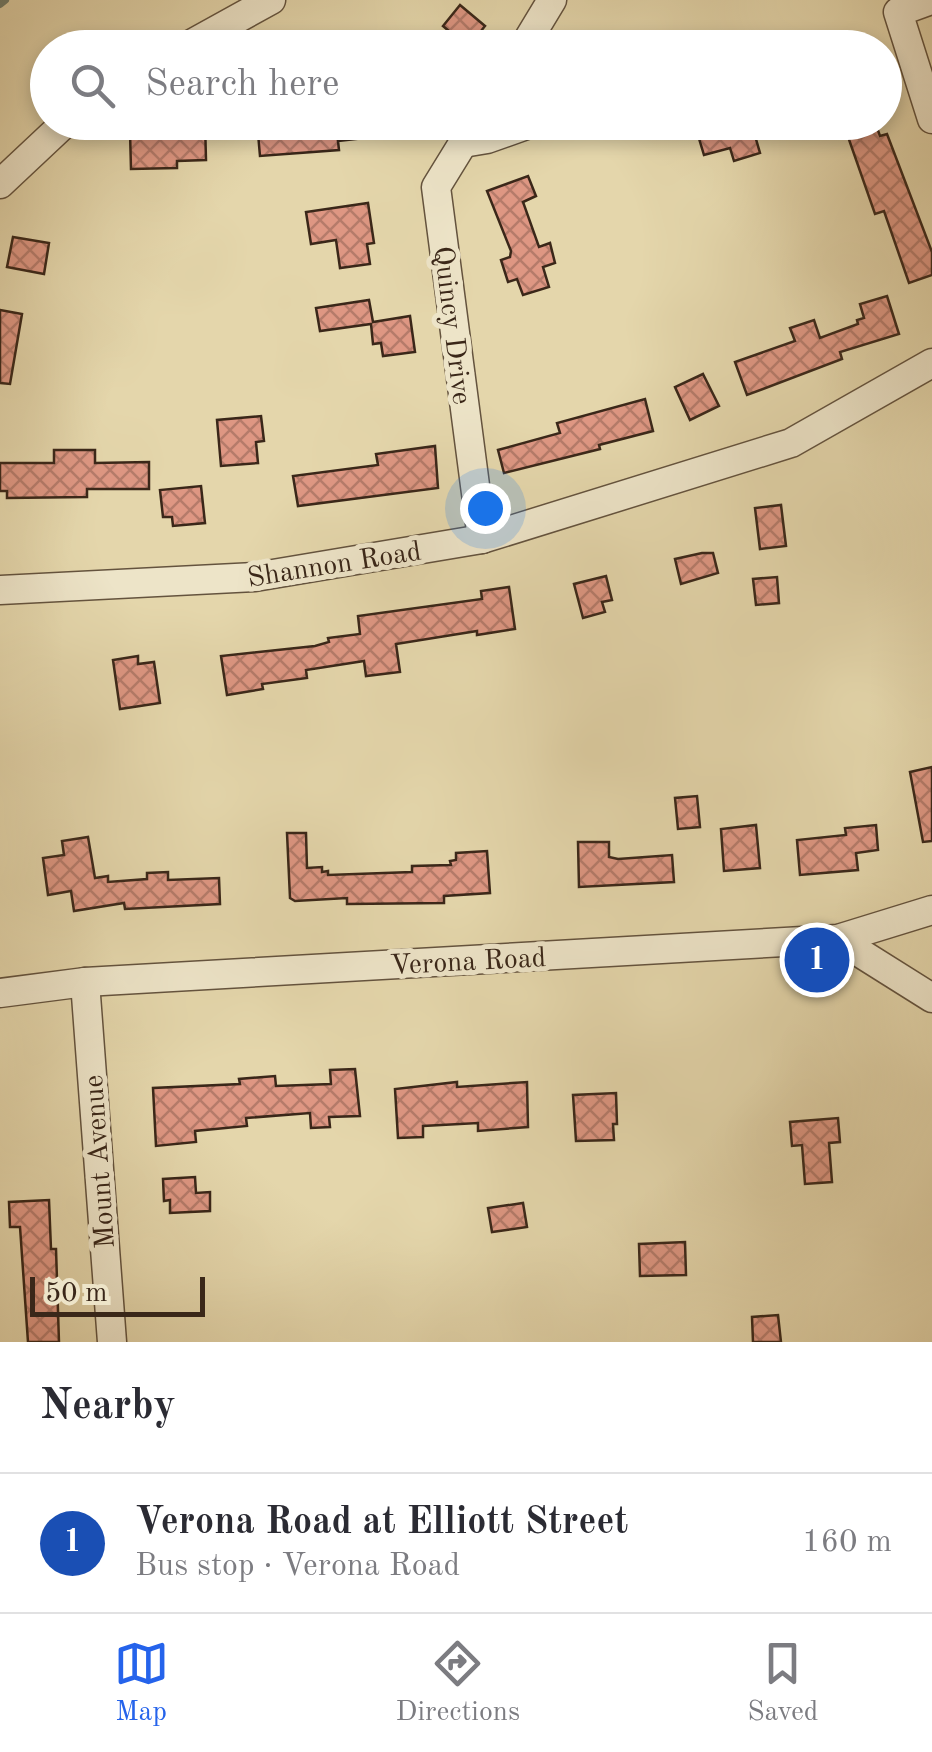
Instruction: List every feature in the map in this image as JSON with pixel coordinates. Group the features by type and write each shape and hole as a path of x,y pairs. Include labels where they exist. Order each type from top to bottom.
{"street":[{"path":"217,30 271,0"},
{"path":"534,30 552,0"},
{"path":"931,0 898,12 932,119"},
{"path":"0,184 47,140"},
{"name":"Quincy Drive","path":"466,140 436,187 482,539"},
{"name":"Shannon Road","path":"0,590 255,577 482,539 791,443 932,363"},
{"name":"Verona Road","path":"0,993 85,982 838,939 932,910"},
{"path":"838,939 932,998"},
{"name":"Mount Avenue","path":"85,982 112,1342"}],"building":[{"path":"460,5 485,26 482,30 448,30 443,26"},
{"path":"130,140 205,140 206,160 177,161 177,168 131,169"},
{"path":"259,140 347,140 338,141 339,150 260,156"},
{"path":"699,140 756,140 760,153 734,161 730,148 704,155"},
{"path":"849,140 889,140 932,252 932,275 909,283 884,211 875,214"},
{"path":"528,176 536,196 523,202 539,247 550,243 555,263 543,267 549,287 523,295 517,279 508,282 501,260 510,257 511,251 487,191"},
{"path":"368,203 374,243 367,244 370,264 340,268 336,240 311,244 306,212"},
{"path":"13,237 49,243 44,274 7,267"},
{"path":"887,296 899,334 840,352 842,359 747,395 735,362 795,341 790,328 814,320 820,338 858,324 857,320 864,318 860,304"},
{"path":"369,300 373,322 410,316 415,352 383,356 381,343 373,344 371,324 320,331 316,308"},
{"path":"0,310 22,314 10,384 0,383"},
{"path":"703,374 719,406 690,420 675,387"},
{"path":"645,399 653,431 504,473 498,450 560,433 557,423"},
{"path":"261,416 264,441 256,442 258,463 221,466 217,420"},
{"path":"435,446 438,488 298,506 293,476 378,465 376,454"},
{"path":"54,450 95,450 95,463 149,462 149,489 87,489 87,497 7,498 7,491 0,491 0,463 54,463"},
{"path":"201,486 205,523 173,526 172,517 163,517 160,490"},
{"path":"781,505 786,546 760,549 755,508"},
{"path":"713,553 718,573 681,584 675,559"},
{"path":"606,576 612,600 602,602 605,612 583,618 574,584"},
{"path":"777,577 779,603 756,605 753,579"},
{"path":"509,587 515,629 396,644 400,672 366,676 364,661 306,670 307,678 262,684 263,689 227,695 221,656 315,646 329,642 328,638 360,634 358,616 482,599 481,591"},
{"path":"138,656 138,664 154,662 160,703 120,709 113,660"},
{"path":"932,767 932,841 923,842 910,772"},
{"path":"697,796 700,827 678,829 675,798"},
{"path":"756,825 760,868 724,871 721,829"},
{"path":"876,825 878,850 856,853 858,870 800,875 797,840 846,835 845,828"},
{"path":"287,833 306,833 307,868 322,867 328,875 412,872 412,866 451,865 456,853 487,851 490,893 444,896 444,903 347,904 347,898 295,901 290,898"},
{"path":"88,837 95,878 108,876 108,882 147,879 147,873 168,872 168,880 219,878 220,904 125,909 124,903 74,911 71,891 48,895 43,858 64,855 62,841"},
{"path":"578,842 609,842 609,857 618,859 672,855 674,882 579,887"},
{"path":"355,1069 360,1116 329,1117 330,1127 311,1128 310,1113 246,1118 247,1126 195,1131 196,1142 156,1146 153,1088 240,1084 239,1079 275,1076 276,1086 331,1084 330,1070"},
{"path":"457,1082 457,1087 527,1082 528,1127 478,1131 478,1123 423,1126 423,1137 398,1138 395,1089"},
{"path":"616,1093 614,1140 576,1141 573,1095"},
{"path":"838,1118 840,1142 829,1143 832,1182 805,1184 802,1145 792,1146 790,1122"},
{"path":"195,1177 196,1193 210,1192 210,1211 170,1213 170,1200 164,1201 163,1179"},
{"path":"49,1200 51,1249 56,1249 59,1342 28,1342 20,1227 10,1227 9,1202"},
{"path":"523,1203 527,1227 492,1232 488,1208"},
{"path":"685,1242 686,1275 640,1276 639,1244"},
{"path":"778,1315 781,1342 753,1342 752,1317"}],"waterway":[{"path":"0,4 5,0"}],"place":[{"name":"Verona Road at Elliott Street","path":"817,960"}]}
